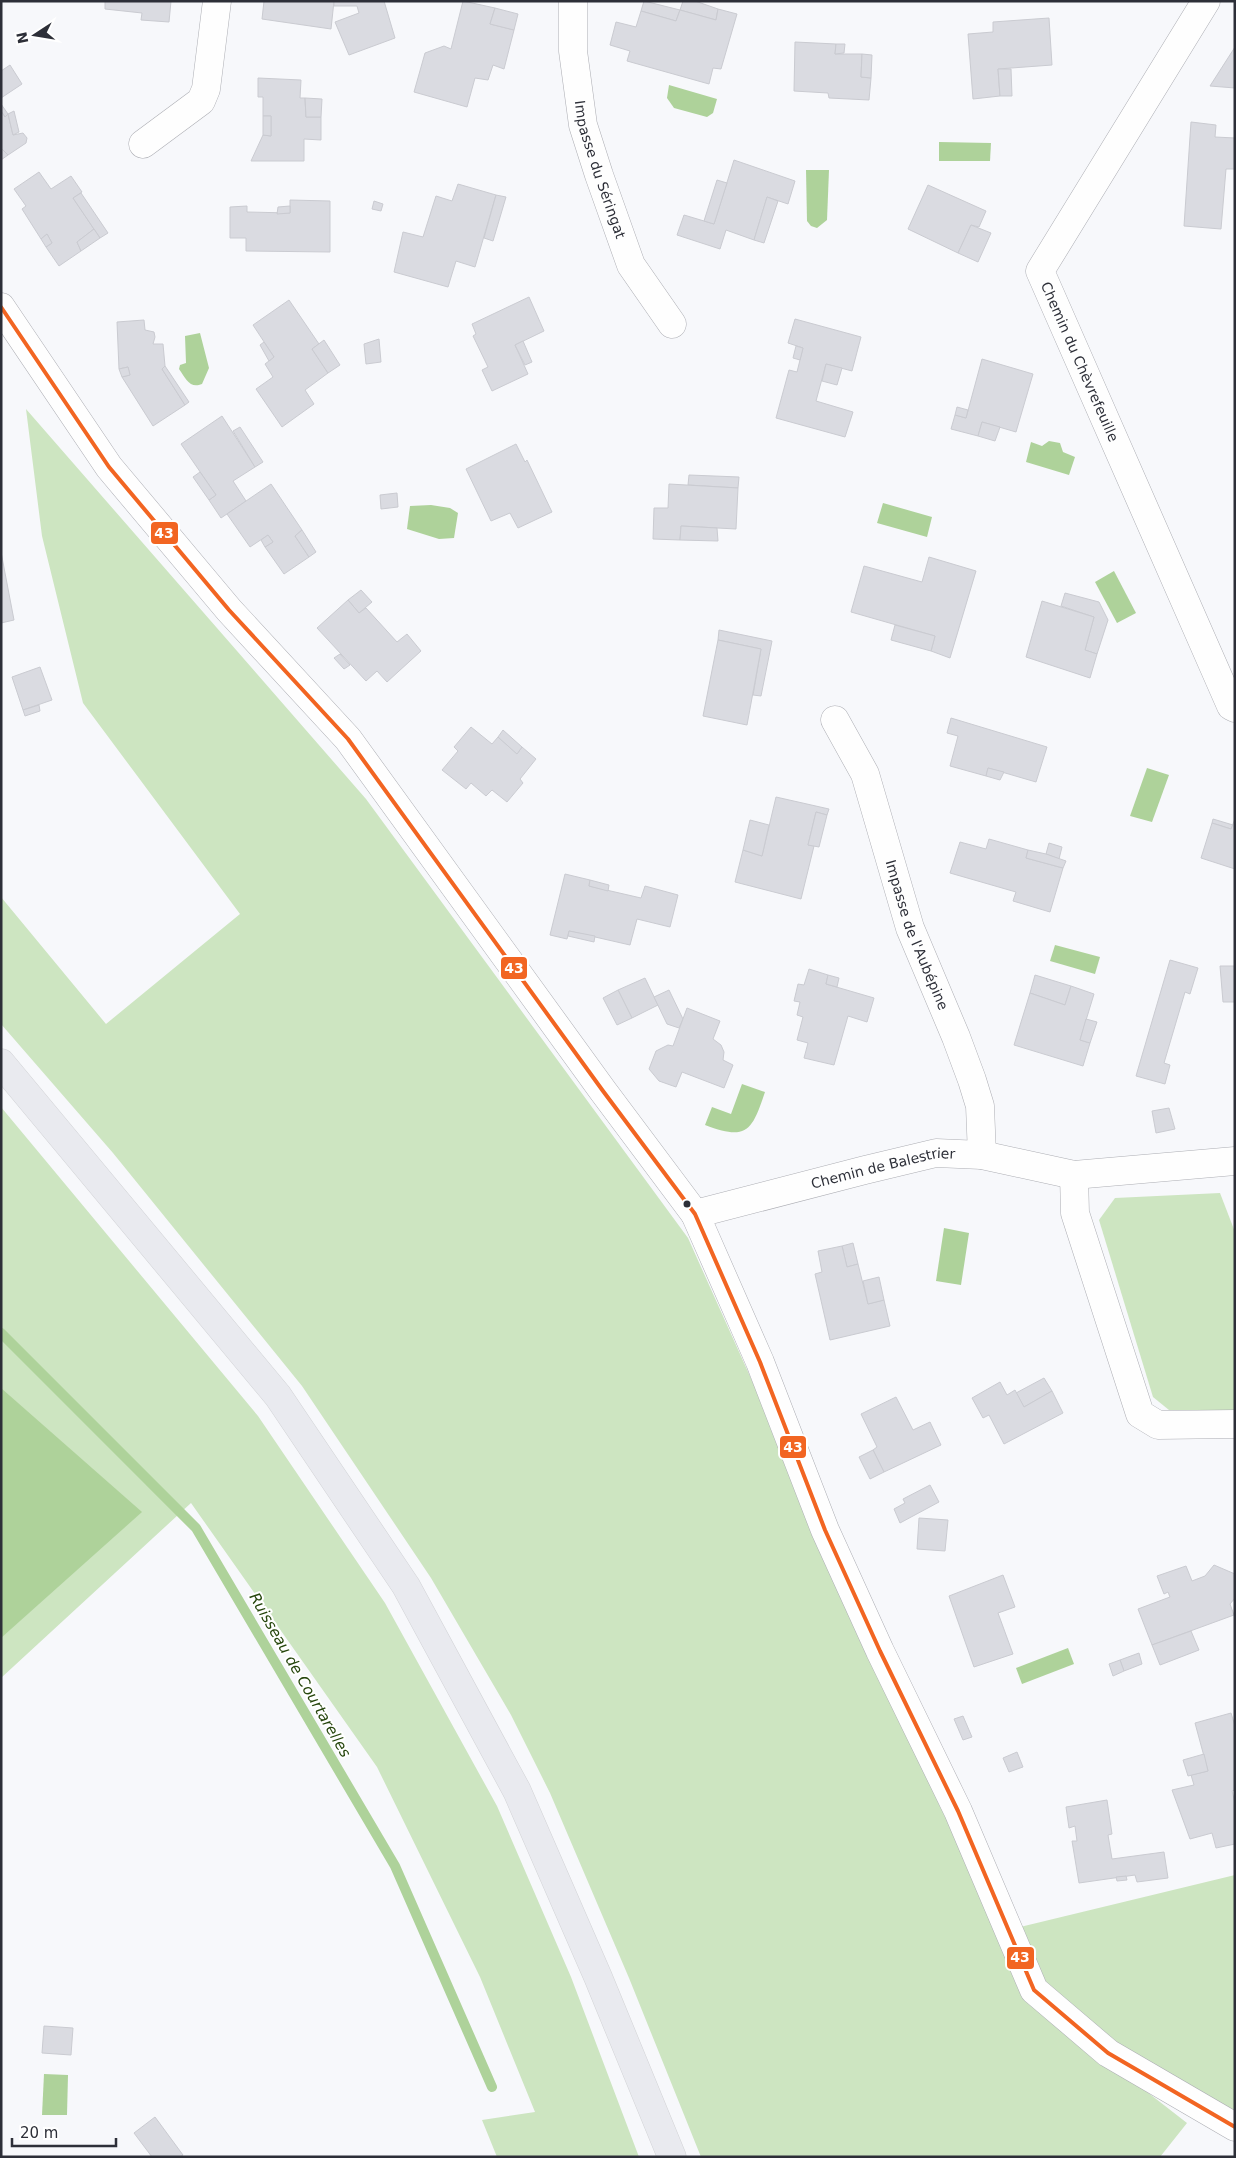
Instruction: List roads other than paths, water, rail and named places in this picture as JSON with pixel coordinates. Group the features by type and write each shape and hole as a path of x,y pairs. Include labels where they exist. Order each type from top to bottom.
{"main road":[{"path":"1,1062 278,1396 406,1586 518,1791 598,1977 672,2157"}],"street":[{"path":"143,144 201,101 206,89 217,1"},
{"name":"Impasse du Séringat","path":"573,1 573,51 583,125 631,265 672,324"},
{"name":"Chemin du Chèvrefeuille","path":"1203,3 1040,271 1231,706 1235,708"},
{"path":"1,307 109,467 229,610 348,738 695,1214 760,1362 824,1530 880,1651 958,1811 1034,1990 1108,2053 1235,2127"},
{"name":"Impasse de l'Aubépine","path":"835,720 865,774 910,928 972,1080 980,1106 982,1155"},
{"name":"Chemin de Balestrier","path":"695,1214 936,1153 982,1155 1074,1175 1235,1160"},
{"path":"1074,1175 1075,1213 1140,1414 1158,1425 1235,1424"}],"waterway":[{"name":"Ruisseau de Courtarelles","path":"1,1333 196,1528 395,1866 492,2087"}]}
